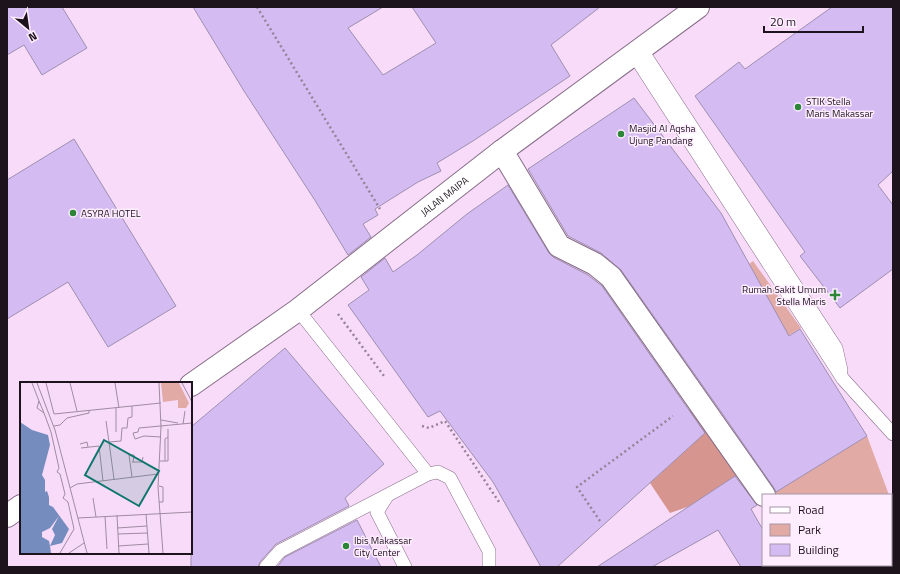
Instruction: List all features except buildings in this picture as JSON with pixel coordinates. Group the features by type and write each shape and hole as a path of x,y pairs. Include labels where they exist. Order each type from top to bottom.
{"street":[{"name":"JALAN MAIPA","path":"192,384 298,310 502,151 698,7"},
{"path":"502,151 559,246 595,264 611,277 763,494"},
{"path":"7,516 20,507"}],"lane":[{"path":"638,52 836,348 843,379 893,434"},
{"path":"298,310 428,474"},
{"path":"266,567 280,551 428,474 438,472 450,478 489,551 489,567"},
{"path":"387,496 377,512 405,567"}],"path":[{"path":"257,7 395,233"},
{"path":"322,291 387,380"},
{"path":"600,521 577,487 696,399"},
{"path":"419,425 429,428 445,421 499,502"}],"green space":[{"path":"753,261 801,328 706,386 677,350 768,299 749,264"},
{"path":"867,436 889,494 772,494"}],"shaded area":[{"path":"696,409 739,474 690,506 670,513 650,483 699,438 684,413"}],"place":[{"name":"STIK Stella Maris Makassar","path":"798,107"},
{"name":"Masjid Al Aqsha Ujung Pandang","path":"621,134"},
{"name":"ASYRA HOTEL","path":"73,213"},
{"name":"Rumah Sakit Umum Stella Maris","path":"835,295"},
{"name":"Ibis Makassar City Center","path":"346,546"}]}
